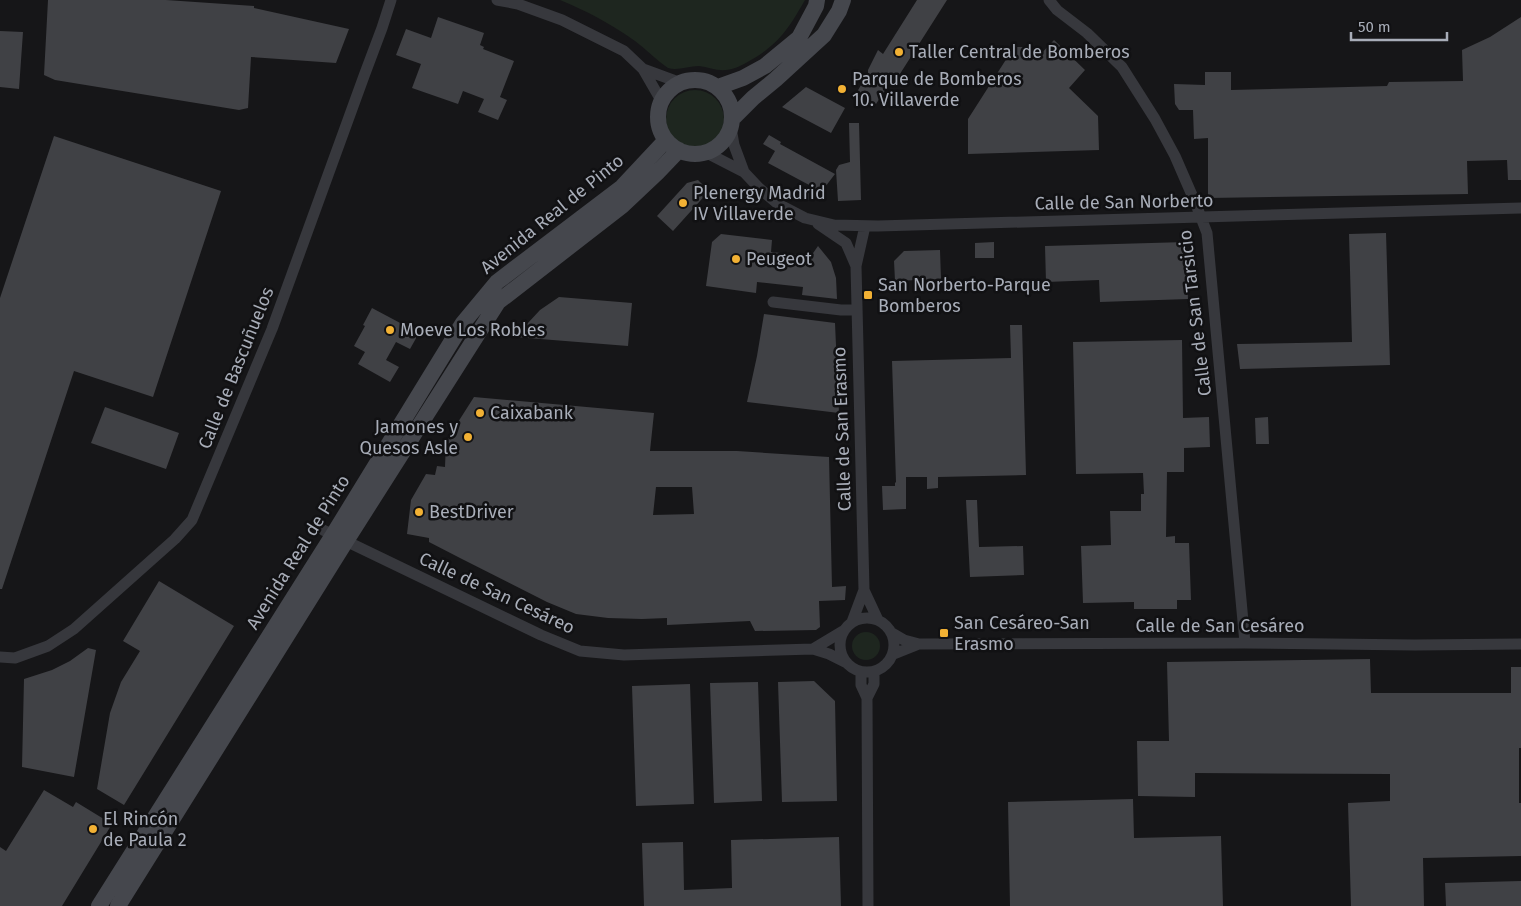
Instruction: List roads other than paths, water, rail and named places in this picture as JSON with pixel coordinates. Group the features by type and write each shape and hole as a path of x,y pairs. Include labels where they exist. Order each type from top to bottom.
{"main road":[{"path":"718,87 743,78 765,66 799,38 816,6 817,0"},
{"path":"732,123 729,101 718,87 706,82 693,80 681,83 670,91 662,102 658,116 660,130 666,140 678,150 694,154 707,153 722,143 732,123 753,98 776,80 824,35 839,11 843,0"},
{"name":"Avenida Real de Pinto","path":"99,906 334,535 463,324 497,282 622,187 666,140"},
{"name":"Avenida Real de Pinto","path":"118,906 334,535 498,302 622,206 678,150"}],"street":[{"name":"Calle de Bascuñuelos","path":"0,657 14,658 48,646 74,629 175,539 192,520 272,330 391,0"},
{"path":"497,0 518,4 562,20 624,51 643,69 662,102"},
{"name":"Calle de San Tarsicio","path":"1049,0 1056,10 1087,32 1122,67 1155,119 1175,156 1207,233 1245,643"},
{"path":"643,69 681,83"},
{"name":"Calle de San Norberto","path":"732,123 734,145 744,172"},
{"name":"Calle de San Norberto","path":"707,153 744,172 778,204 805,218 834,225 864,226 1201,218 1521,208"},
{"name":"Calle de San Erasmo","path":"814,221 846,243 856,266"},
{"name":"Calle de San Erasmo","path":"864,226 856,266 864,590 878,620"},
{"path":"773,302 841,310 857,310"},
{"name":"Calle de San Cesáreo","path":"334,535 540,635 580,651 624,655 813,649 830,654 847,663"},
{"name":"Calle de San Erasmo","path":"852,622 864,590"},
{"path":"864,618 878,620 888,627 892,633 895,646 894,654 886,665 874,672 861,672 847,663 842,655 840,639 843,631 852,622 864,618"},
{"name":"Calle de San Cesáreo","path":"813,649 843,631"},
{"name":"Calle de San Cesáreo","path":"892,633 904,640 919,644 1245,643 1415,646 1521,644"},
{"name":"Calle de San Cesáreo","path":"894,654 919,644"},
{"path":"861,672 861,685 867,698 868,906"},
{"path":"867,698 874,684 874,672"}],"place":[{"name":"Taller Central de Bomberos","path":"899,52"},
{"name":"Parque de Bomberos 10. Villaverde","path":"842,89"},
{"name":"Plenergy Madrid IV Villaverde","path":"683,203"},
{"name":"Peugeot","path":"736,259"},
{"name":"San Norberto-Parque Bomberos","path":"868,295"},
{"name":"Moeve Los Robles","path":"390,330"},
{"name":"Caixabank","path":"480,413"},
{"name":"Jamones y Quesos Asle","path":"468,437"},
{"name":"BestDriver","path":"419,512"},
{"name":"San Cesáreo-San Erasmo","path":"944,633"},
{"name":"El Rincón de Paula 2","path":"93,829"}]}
